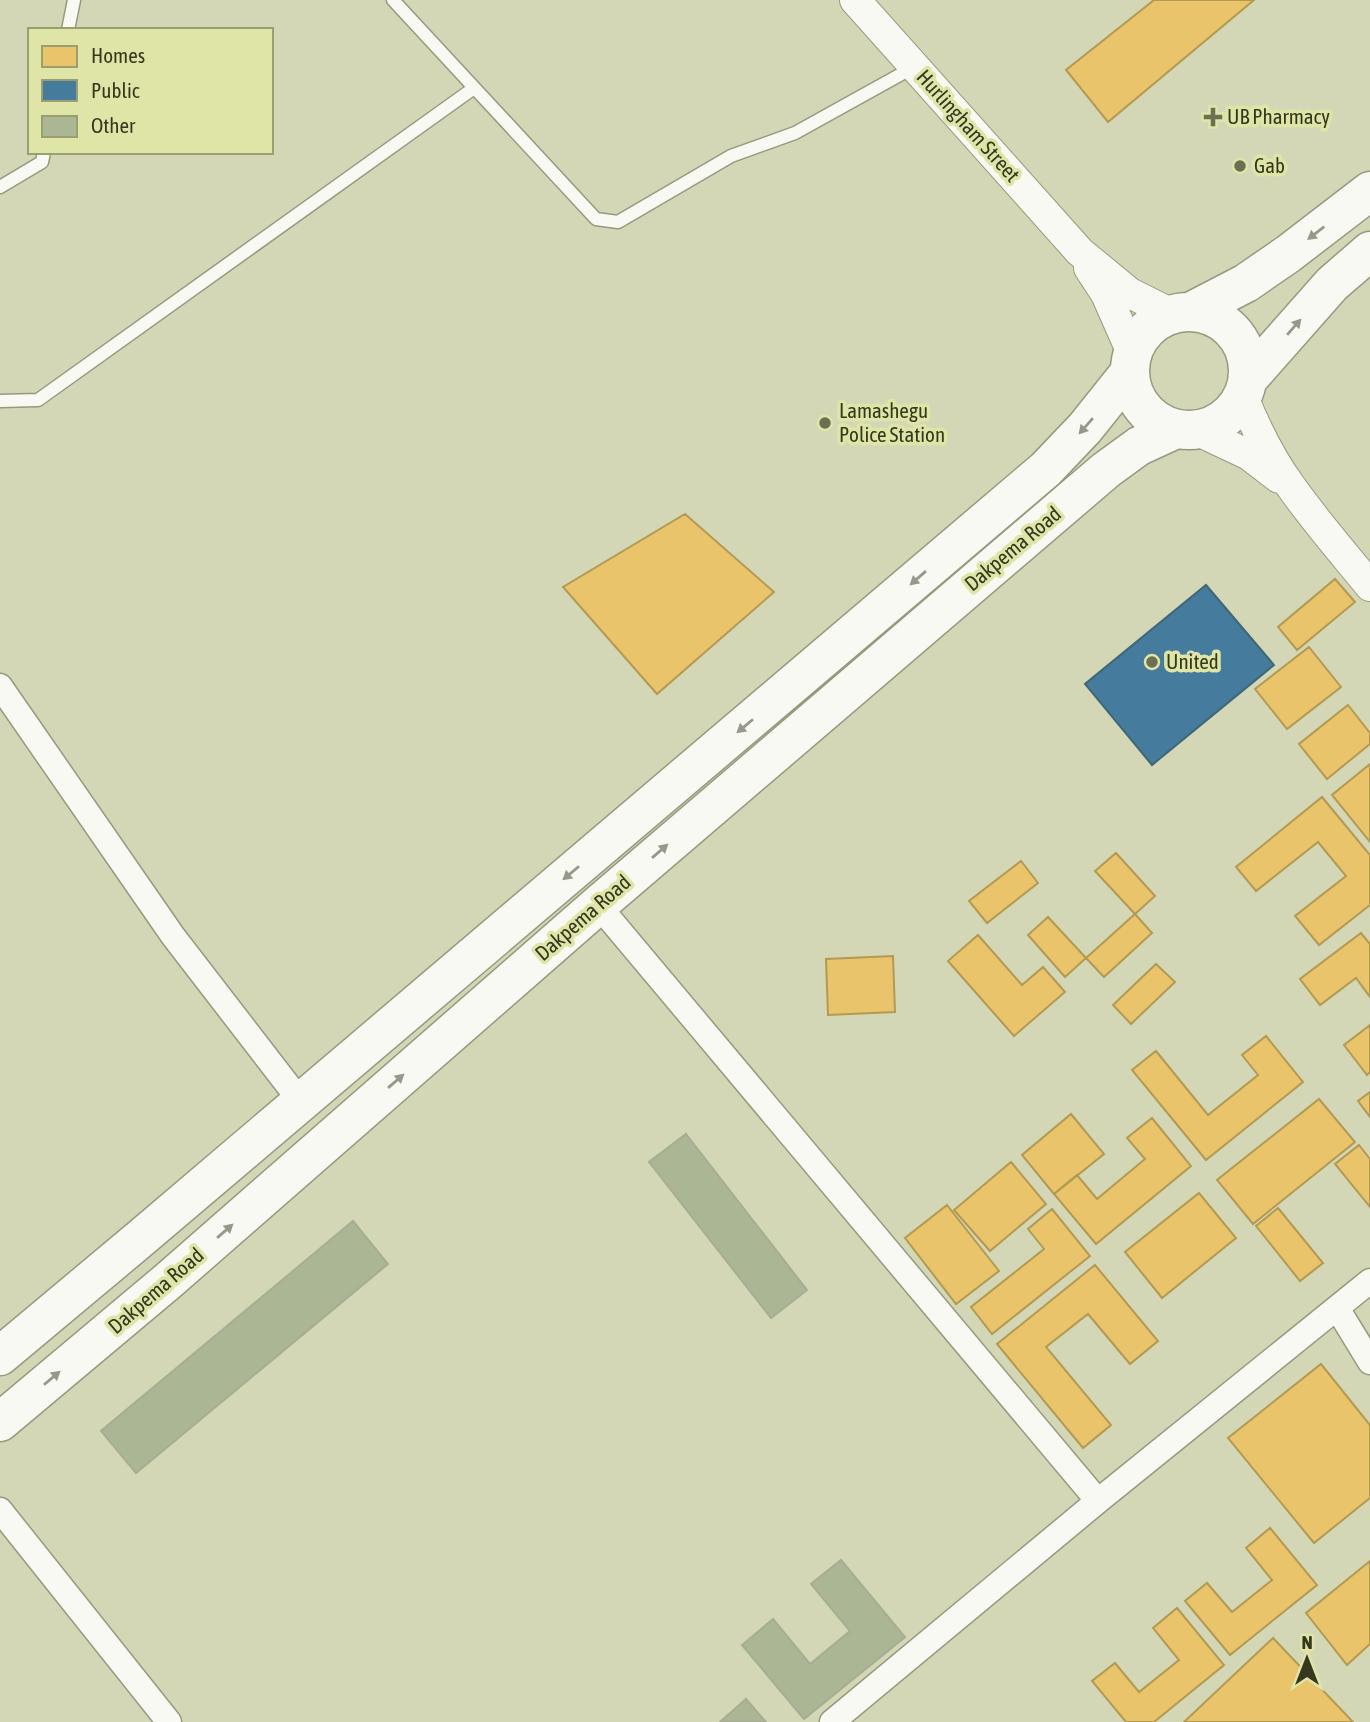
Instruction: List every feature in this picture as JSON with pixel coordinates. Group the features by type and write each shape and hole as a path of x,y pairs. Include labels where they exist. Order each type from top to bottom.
{"highway":[{"path":"1370,191 1289,254 1246,283 1154,322 1140,335 1131,363 1133,392 1143,409 1158,421 1186,429 1215,424 1231,413 1246,388 1332,285 1370,251"},
{"path":"1182,312 1211,315 1228,325 1241,340 1248,359 1246,388"},
{"name":"Dakpema Road","path":"0,1356 1046,469 1085,428 1131,363"},
{"name":"Dakpema Road","path":"0,1422 168,1281 598,905 1106,470 1139,446 1186,429"}],"street":[{"name":"Hurlingham Street","path":"855,0 1080,253 1130,293 1182,312"},
{"name":"Hurlingham Street","path":"1080,253 1106,295 1131,363"},
{"path":"1246,388 1262,438 1290,487 1370,585"},
{"path":"1186,429 1249,455 1290,487"},
{"path":"0,686 173,936 301,1102"},
{"path":"598,905 1098,1501"},
{"path":"832,1722 1370,1280"},
{"path":"1337,1308 1370,1362"},
{"path":"0,1510 169,1722"}],"lane":[{"path":"68,28 74,0"},
{"path":"393,0 596,219 618,222 731,156 795,133 915,67"},
{"path":"0,401 38,400 474,88"},
{"path":"0,187 42,162 44,154"}],"building: Homes":[{"path":"1154,0 1254,0 1108,122 1066,70"},
{"path":"685,514 774,592 657,694 563,587"},
{"path":"1335,579 1355,602 1297,650 1278,627"},
{"path":"1309,647 1341,687 1287,729 1255,689"},
{"path":"1348,705 1370,733 1370,744 1327,779 1299,744"},
{"path":"1370,764 1370,842 1332,795"},
{"path":"1322,797 1370,855 1370,905 1319,945 1295,916 1346,876 1318,842 1256,891 1236,867"},
{"path":"1116,853 1155,896 1135,914 1095,871"},
{"path":"1021,861 1038,883 987,923 969,901"},
{"path":"1135,914 1152,933 1104,977 1086,958"},
{"path":"1048,917 1086,958 1065,977 1028,935"},
{"path":"1361,933 1370,944 1370,997 1356,978 1320,1005 1300,979"},
{"path":"978,935 1022,985 1043,967 1065,992 1014,1036 948,961"},
{"path":"893,956 895,1012 828,1015 826,959"},
{"path":"1156,964 1175,982 1131,1024 1113,1005"},
{"path":"1370,1025 1370,1072 1367,1075 1344,1045"},
{"path":"1266,1036 1303,1082 1206,1160 1132,1070 1156,1051 1208,1115 1258,1075 1242,1055"},
{"path":"1370,1092 1370,1117 1358,1101"},
{"path":"1319,1099 1355,1142 1253,1224 1217,1180"},
{"path":"1071,1114 1104,1154 1054,1194 1022,1155"},
{"path":"1152,1118 1191,1166 1096,1244 1054,1194 1077,1175 1097,1199 1145,1159 1127,1138"},
{"path":"1359,1145 1370,1159 1370,1207 1335,1164"},
{"path":"1011,1162 1046,1204 990,1251 954,1210"},
{"path":"1199,1193 1236,1238 1162,1298 1125,1252"},
{"path":"947,1205 999,1271 956,1304 905,1238"},
{"path":"1278,1208 1323,1263 1300,1281 1256,1226"},
{"path":"1052,1209 1090,1256 992,1334 971,1307 1044,1249 1028,1229"},
{"path":"1095,1265 1158,1341 1130,1364 1088,1314 1046,1347 1111,1425 1083,1448 997,1344"},
{"path":"1321,1364 1370,1425 1370,1498 1314,1543 1228,1438"},
{"path":"1270,1528 1317,1585 1230,1655 1185,1601 1207,1583 1232,1612 1272,1580 1246,1548"},
{"path":"1370,1561 1370,1644 1347,1665 1306,1613"},
{"path":"1177,1608 1224,1665 1154,1722 1126,1722 1092,1681 1115,1663 1139,1692 1179,1660 1153,1628"},
{"path":"1273,1638 1353,1722 1184,1722"}],"building: Public":[{"path":"1206,585 1274,665 1152,765 1085,684"}],"building: Other":[{"path":"686,1134 807,1290 771,1318 649,1162"},
{"path":"353,1221 388,1264 136,1473 101,1431"},
{"path":"841,1560 905,1637 804,1719 742,1645 773,1619 810,1664 850,1631 811,1584"},
{"path":"746,1699 766,1722 720,1722"}],"place":[{"name":"UB Pharmacy","path":"1213,117"},
{"name":"Gab","path":"1240,166"},
{"name":"Lamashegu Police Station","path":"825,423"},
{"name":"United","path":"1152,662"}]}
